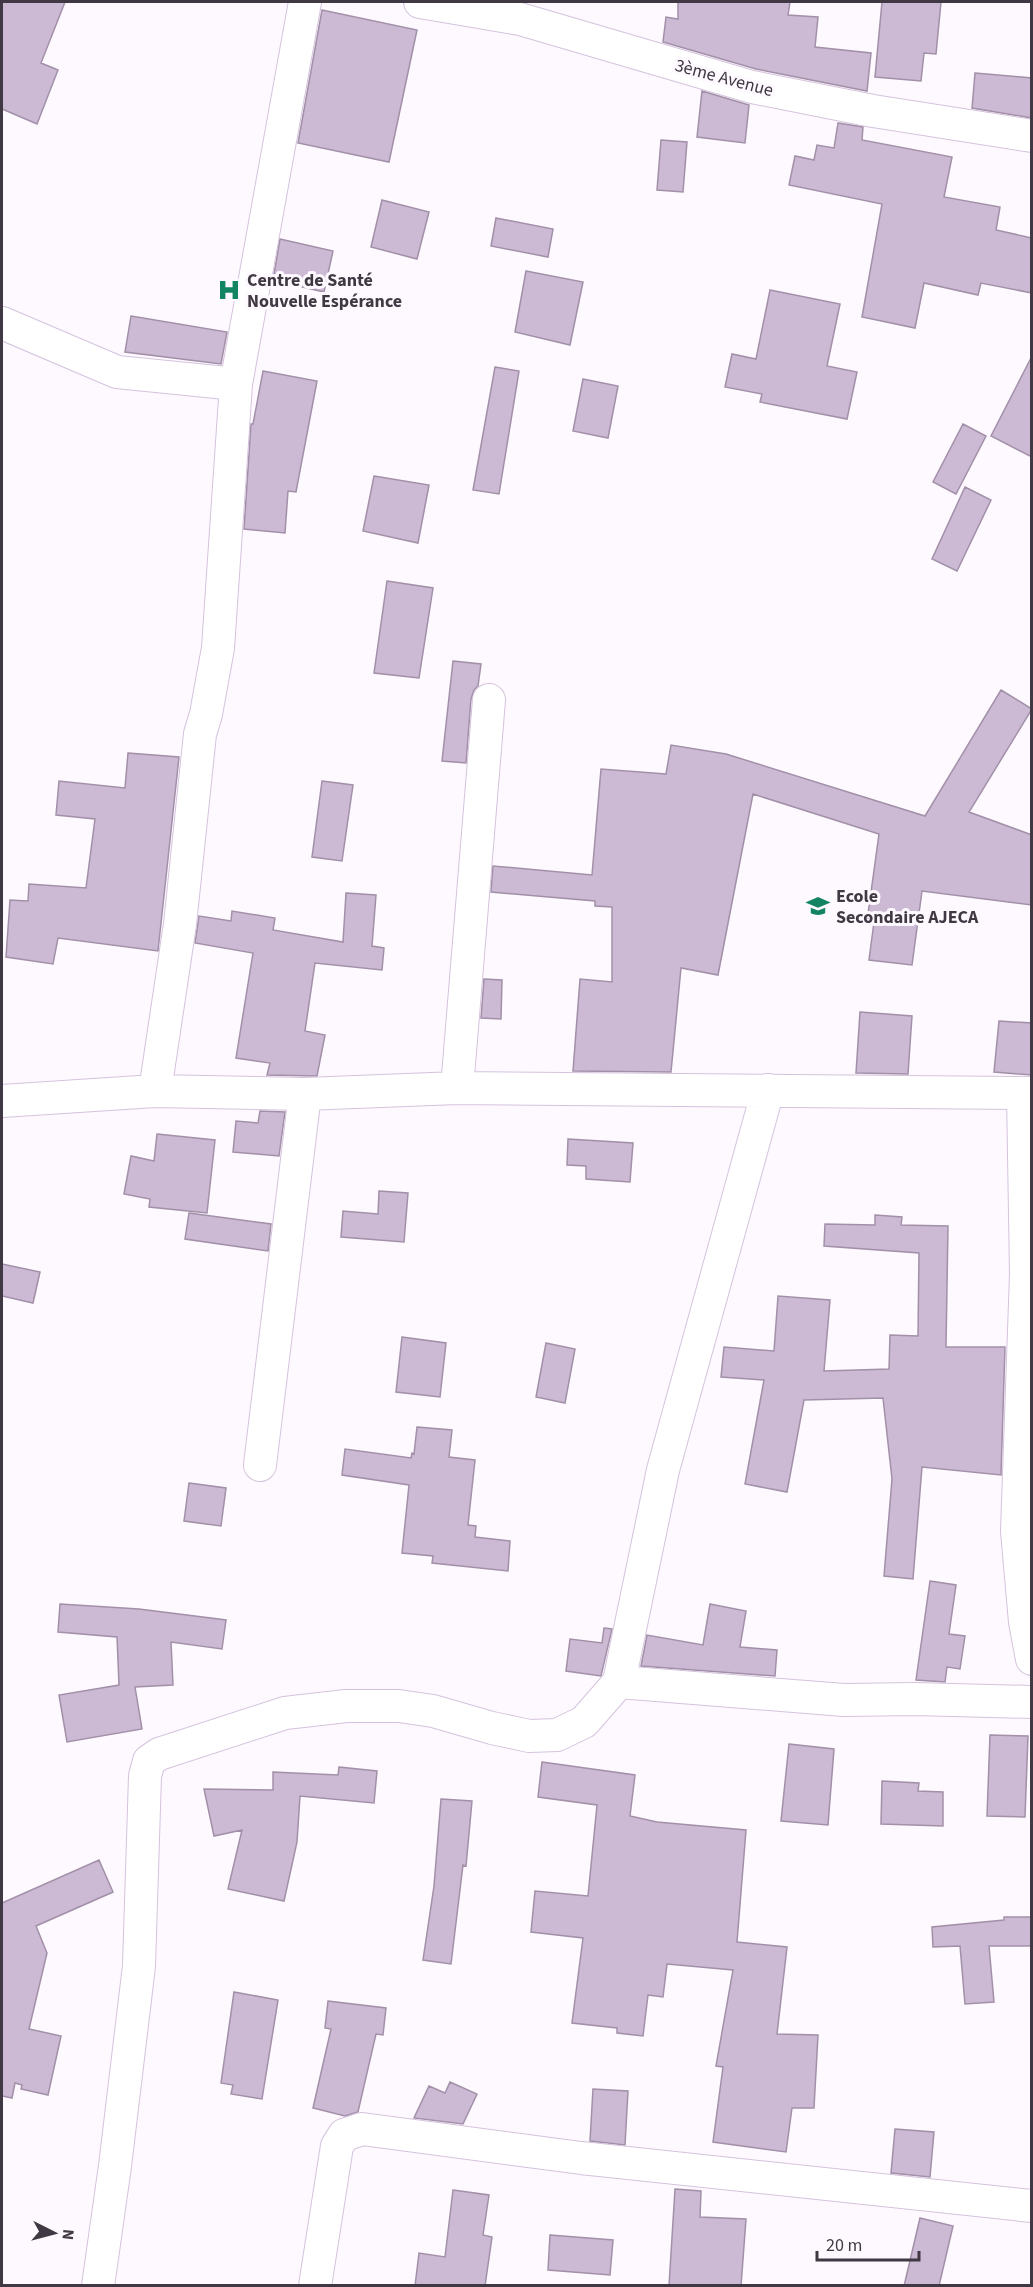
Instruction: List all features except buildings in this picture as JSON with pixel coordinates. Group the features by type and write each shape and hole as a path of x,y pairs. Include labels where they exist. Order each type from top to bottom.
{"street":[{"path":"155,1091 180,924 200,734 218,648 236,384 305,2"},
{"name":"3ème Avenue","path":"420,2 520,19 752,87 873,111 1032,136"},
{"path":"2,323 117,372 236,384"},
{"path":"457,1088 489,700"},
{"path":"2,1101 155,1091 305,1094 457,1088 1027,1093 1026,1274 1017,1532 1025,1622 1032,1659"},
{"path":"98,2286 139,1966 145,1776 149,1761 159,1754 285,1713 346,1706 399,1706 433,1711 530,1736 557,1735 584,1722 619,1682 663,1470 768,1090"},
{"path":"260,1465 305,1094"},
{"path":"619,1682 844,1700 1032,1702"},
{"path":"315,2286 337,2146 344,2135 362,2129 570,2157 1032,2206"}],"place":[{"name":"Centre de Santé Nouvelle Espérance","path":"229,290"},
{"name":"Ecole Secondaire AJECA","path":"818,906"}]}
